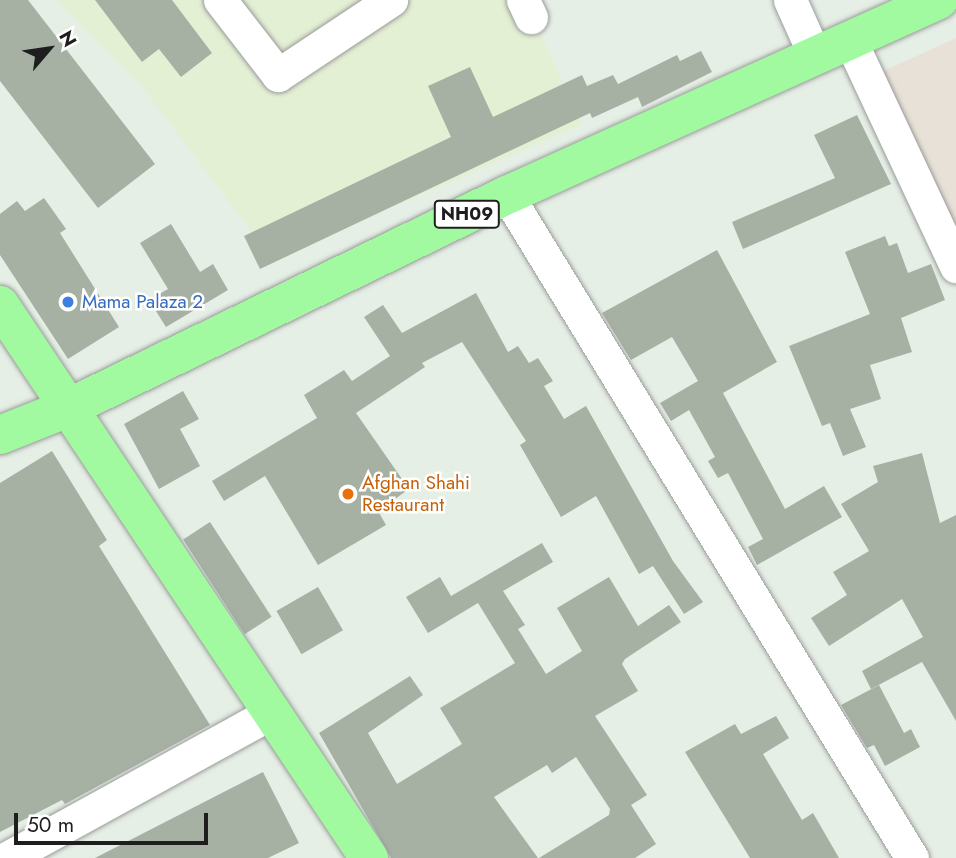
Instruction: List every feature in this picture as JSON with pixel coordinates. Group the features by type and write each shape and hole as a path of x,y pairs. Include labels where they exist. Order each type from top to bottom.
{"main road":[{"name":"NH09","path":"0,435 68,408 507,195 939,0"},
{"path":"0,305 369,858"}],"street":[{"path":"227,3 278,75 391,0"},
{"path":"790,0 815,56"},
{"path":"850,40 956,266"},
{"path":"507,195 912,858"},
{"path":"7,858 271,713"}],"shaded area":[{"path":"57,0 525,0 582,124 273,260 142,87"},
{"path":"956,38 956,234 879,73"}],"building":[{"path":"0,0 28,0 155,164 98,208 0,81"},
{"path":"95,0 172,0 212,53 181,77 159,49 142,62"},
{"path":"701,51 712,72 642,107 638,97 592,118 590,113 260,269 244,236 451,137 428,86 470,67 493,117 582,75 587,86 613,75 618,84 677,55 680,61"},
{"path":"857,115 891,184 743,249 732,222 835,178 814,135"},
{"name":"Mama Palaza 2","path":"44,198 66,229 60,233 119,327 68,359 0,255 0,214 17,201 25,211"},
{"path":"171,224 200,272 213,264 228,290 166,327 149,300 168,289 140,243"},
{"path":"885,236 889,246 897,243 908,273 931,264 945,300 901,318 912,352 870,365 881,399 850,409 866,447 843,456 830,423 822,426 789,346 870,314 845,252"},
{"path":"717,250 777,362 723,393 785,509 824,486 842,517 757,565 748,547 763,539 728,473 718,478 708,461 715,457 689,410 671,421 660,403 698,381 672,337 631,360 602,313"},
{"path":"476,293 508,352 518,346 529,363 538,358 553,381 544,386 564,419 586,406 673,561 703,602 684,614 653,566 639,574 596,496 561,517 520,445 526,441 462,342 422,363 425,367 356,413 409,489 378,511 386,525 318,565 265,476 224,501 212,481 317,418 304,395 344,370 352,381 390,356 364,317 383,305 402,333"},
{"path":"183,391 199,419 180,429 200,466 159,489 124,424"},
{"path":"52,451 107,540 99,546 210,725 65,804 62,800 0,832 0,483"},
{"path":"922,453 940,523 956,515 956,721 922,662 871,689 862,671 923,637 902,599 829,646 811,618 847,595 833,572 869,551 841,504 878,482 873,466"},
{"path":"210,522 272,617 245,634 183,539"},
{"path":"542,543 553,562 503,591 525,625 518,629 546,674 582,651 557,608 609,577 638,626 669,605 681,622 625,659 622,664 638,691 595,716 647,795 631,805 656,844 635,858 539,858 609,815 610,809 576,757 552,773 547,765 494,797 538,858 391,858 319,733 410,676 423,695 368,733 397,784 462,744 440,708 515,663 478,603 428,633 406,597 440,577 451,596"},
{"path":"318,587 343,630 301,654 276,611"},
{"path":"879,685 904,733 911,729 920,747 885,766 874,745 867,748 841,705"},
{"path":"776,716 789,738 763,754 802,820 813,813 839,858 750,858 685,752 735,724 741,734"},
{"path":"263,772 299,843 268,858 95,858"}],"place":[{"name":"Mama Palaza 2","path":"68,302"},
{"name":"Afghan Shahi Restaurant","path":"348,494"}]}
